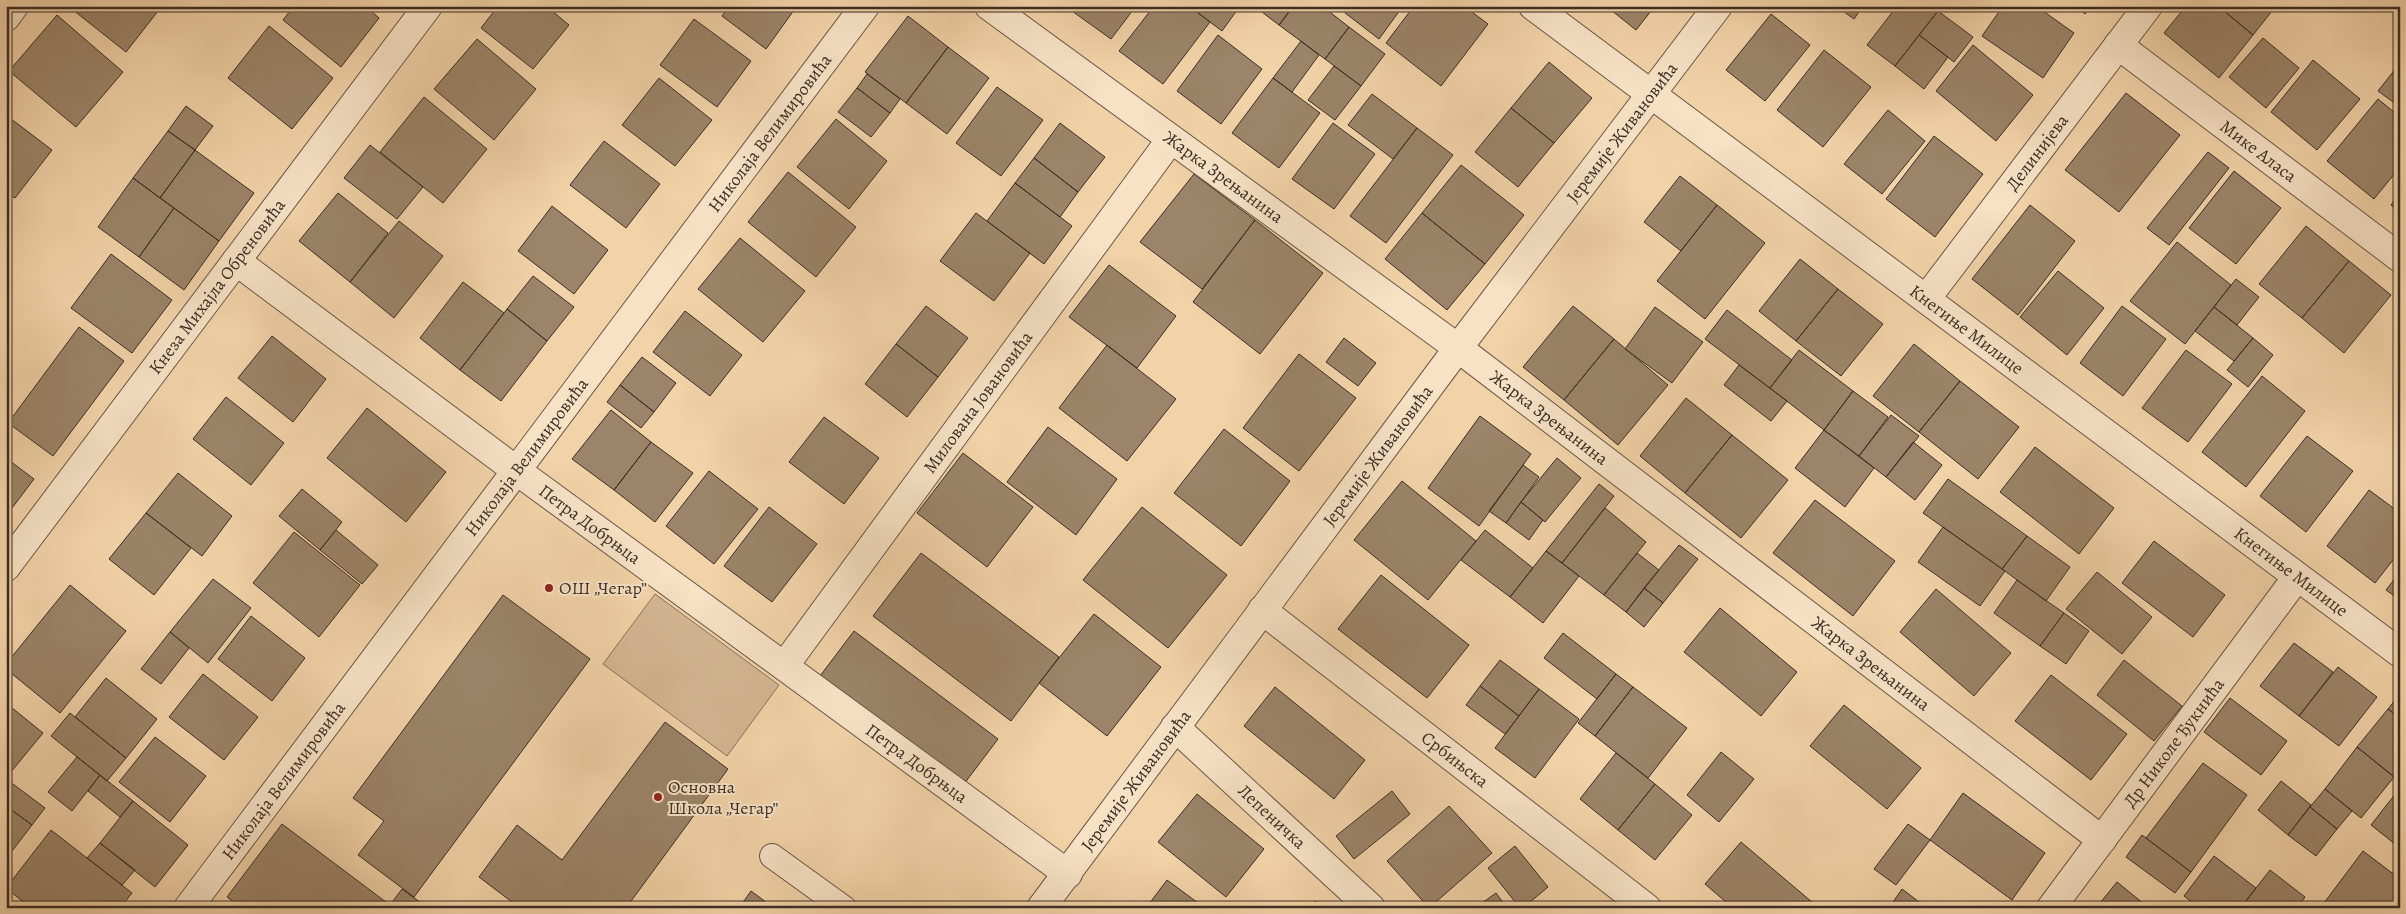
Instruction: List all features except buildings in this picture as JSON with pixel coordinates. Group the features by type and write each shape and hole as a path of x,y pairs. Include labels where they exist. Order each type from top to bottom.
{"street":[{"path":"6,17 14,6"},
{"name":"Кнеза Михајла Обреновића","path":"6,567 428,6"},
{"name":"Николаја Велимировића","path":"188,908 865,6"},
{"name":"Жарка Зрењанина","path":"988,6 1458,348 2102,840"},
{"name":"Кнегиње Милице","path":"1533,6 2400,653"},
{"name":"Јеремије Живановића","path":"1041,908 1458,348 1718,6"},
{"name":"Делинијева","path":"1926,299 2148,6"},
{"name":"Мике Аласа","path":"2118,45 2400,258"},
{"name":"Милована Јовановића","path":"785,665 1171,139"},
{"name":"Петра Добрњца","path":"236,261 517,471 785,665 1068,874"},
{"name":"Др Николе Ђукнића","path":"2050,908 2297,577"},
{"name":"Србињска","path":"1262,610 1648,908"},
{"name":"Лепеничка","path":"1175,727 1371,908"}],"lane":[{"path":"772,856 844,908"}],"shaded area":[{"path":"655,594 779,685 727,756 603,664"}],"place":[{"name":"ОШ „Чегар”","path":"549,588"},
{"name":"Основна Школа „Чегар”","path":"658,797"}]}
